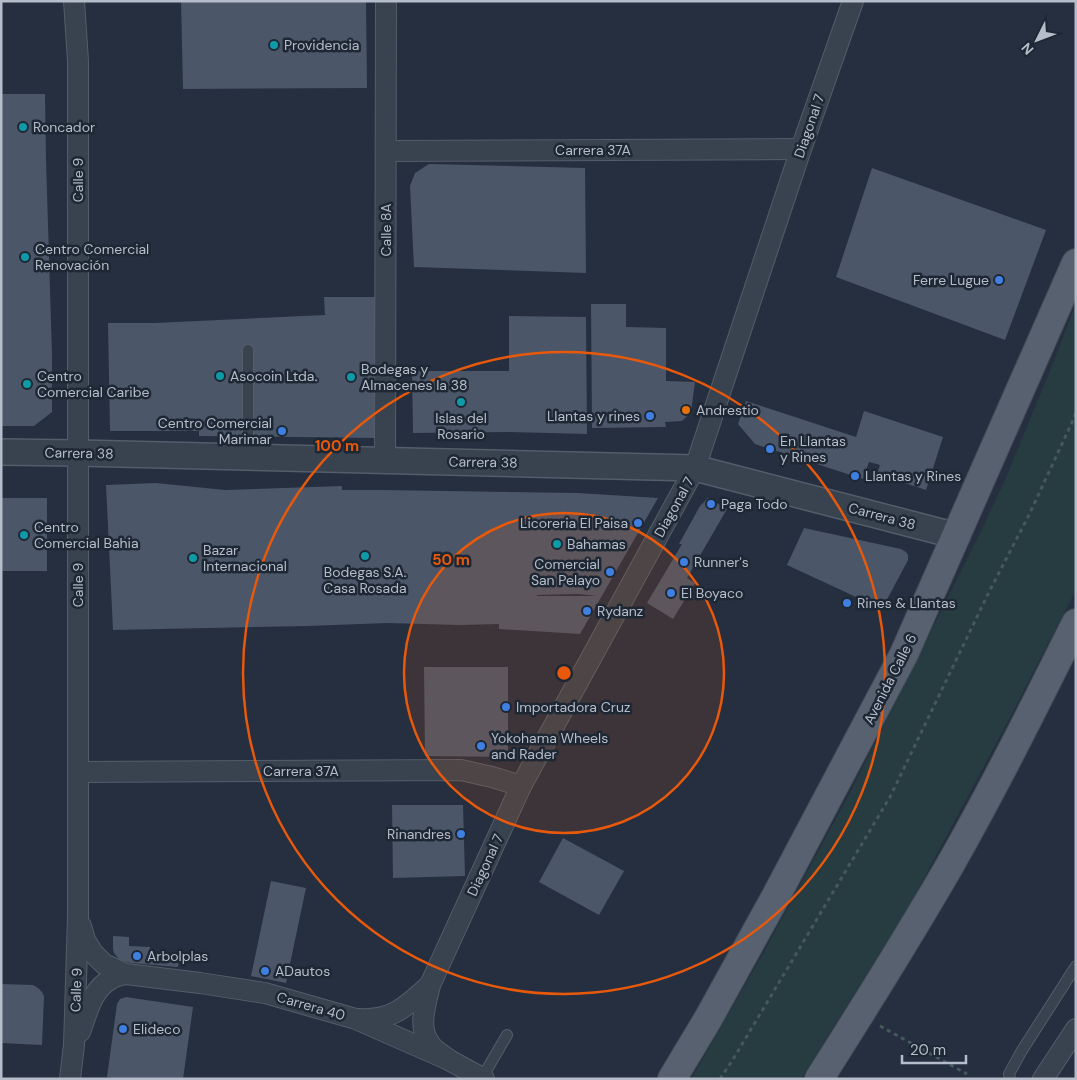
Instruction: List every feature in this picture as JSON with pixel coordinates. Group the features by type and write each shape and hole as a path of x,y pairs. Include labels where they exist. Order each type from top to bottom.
{"main road":[{"name":"Avenida Calle 6","path":"672,1079 717,1003 776,896 904,654 1070,285 1076,263"},
{"path":"820,1079 884,977 950,865 999,776 1076,623"}],"street":[{"name":"Calle 9","path":"70,1079 74,1045 78,917 78,61 74,1"},
{"name":"Calle 8A","path":"385,460 386,1"},
{"name":"Diagonal 7","path":"449,1060 430,1045 424,1032 423,1017 430,985 521,786 695,468 801,149 853,1"},
{"name":"Carrera 37A","path":"386,151 801,149"},
{"name":"Carrera 38","path":"1,452 248,456 695,468 957,536"},
{"name":"Carrera 37A","path":"78,772 461,770 521,786"},
{"name":"Carrera 40","path":"78,917 85,940 93,953 104,964 126,974 200,983 265,994 356,1019 449,1060 483,1078"},
{"name":"Carrera 40","path":"74,1045 92,998 100,986 111,978 126,974"},
{"name":"Diagonal 7","path":"356,1019 372,1020 388,1016 407,1005 430,985"},
{"path":"1043,1079 1076,1029"}],"lane":[{"path":"248,350 248,456"},
{"path":"1010,1079 1009,1074 1021,1052 1076,966"},
{"path":"483,1078 507,1035"}],"path":[{"path":"720,1079 890,797 1029,515 1076,412"},
{"path":"878,1025 967,1074"}],"green space":[{"path":"1076,304 1076,590 908,908 801,1079 691,1079 760,959 852,789 982,529 1004,482"}],"building":[{"name":"Providencia","path":"181,1 366,1 367,88 183,89"},
{"path":"1,94 45,94 52,412 34,426 1,426"},
{"path":"429,164 585,168 586,273 414,267 410,186 415,173"},
{"path":"872,168 1046,230 1005,340 836,277"},
{"path":"324,297 376,297 377,438 199,436 199,431 110,431 108,323 155,323 325,315"},
{"path":"591,304 626,304 626,327 666,328 666,381 695,382 691,412 682,421 665,422 666,427 592,428"},
{"path":"509,316 586,317 587,434 510,432 413,433 412,371 509,371"},
{"path":"746,401 856,437 864,411 943,437 926,490 877,474 880,465 869,462 863,479 755,444 738,424"},
{"path":"156,483 225,490 342,486 342,490 578,493 658,498 580,634 499,629 499,624 387,623 113,630 106,485","holes":["578,594 597,596 537,596 537,595"]},
{"name":"Centro Comercial Bahia","path":"1,498 47,498 47,571 1,571"},
{"path":"708,498 727,509 687,578 695,583 673,619 647,603 682,544 679,544 700,506"},
{"path":"804,528 901,549 906,552 908,560 882,609 787,565"},
{"path":"424,667 508,667 508,757 425,756"},
{"path":"392,805 463,805 465,876 393,878"},
{"path":"563,838 624,871 599,915 539,882"},
{"path":"271,881 306,888 286,983 251,976"},
{"path":"113,936 129,937 129,946 150,947 150,952 180,954 178,967 131,963 120,960 114,953"},
{"path":"1,984 33,985 42,992 44,996 42,1045 1,1043"},
{"path":"126,997 193,1007 183,1079 120,1079 107,1077 117,1004 120,999"}],"place":[{"name":"Providencia","path":"274,45"},
{"name":"Roncador","path":"23,127"},
{"name":"Centro Comercial Renovación","path":"25,257"},
{"name":"Ferre Lugue","path":"999,280"},
{"name":"Asocoin Ltda.","path":"220,376"},
{"name":"Bodegas y Almacenes la 38","path":"351,377"},
{"name":"Centro Comercial Caribe","path":"27,384"},
{"name":"Islas del Rosario","path":"461,402"},
{"name":"Andrestio","path":"686,410"},
{"name":"Llantas y rines","path":"650,416"},
{"name":"Centro Comercial Marimar","path":"282,431"},
{"name":"En Llantas y Rines","path":"770,449"},
{"name":"Llantas y Rines","path":"855,476"},
{"name":"Paga Todo","path":"711,504"},
{"name":"Licoreria El Paisa","path":"638,523"},
{"name":"Centro Comercial Bahia","path":"24,535"},
{"name":"Bahamas","path":"557,544"},
{"name":"Bodegas S.A. Casa Rosada","path":"365,556"},
{"name":"Bazar Internacional","path":"193,558"},
{"name":"Runner's","path":"684,562"},
{"name":"Comercial San Pelayo","path":"610,572"},
{"name":"El Boyaco","path":"671,593"},
{"name":"Rines & Llantas","path":"847,603"},
{"name":"Rydanz","path":"587,611"},
{"name":"Importadora Cruz","path":"506,707"},
{"name":"Yokohama Wheels and Rader","path":"481,746"},
{"name":"Rinandres","path":"461,834"},
{"name":"Arbolplas","path":"137,956"},
{"name":"ADautos","path":"265,971"},
{"name":"Elideco","path":"123,1029"}]}
